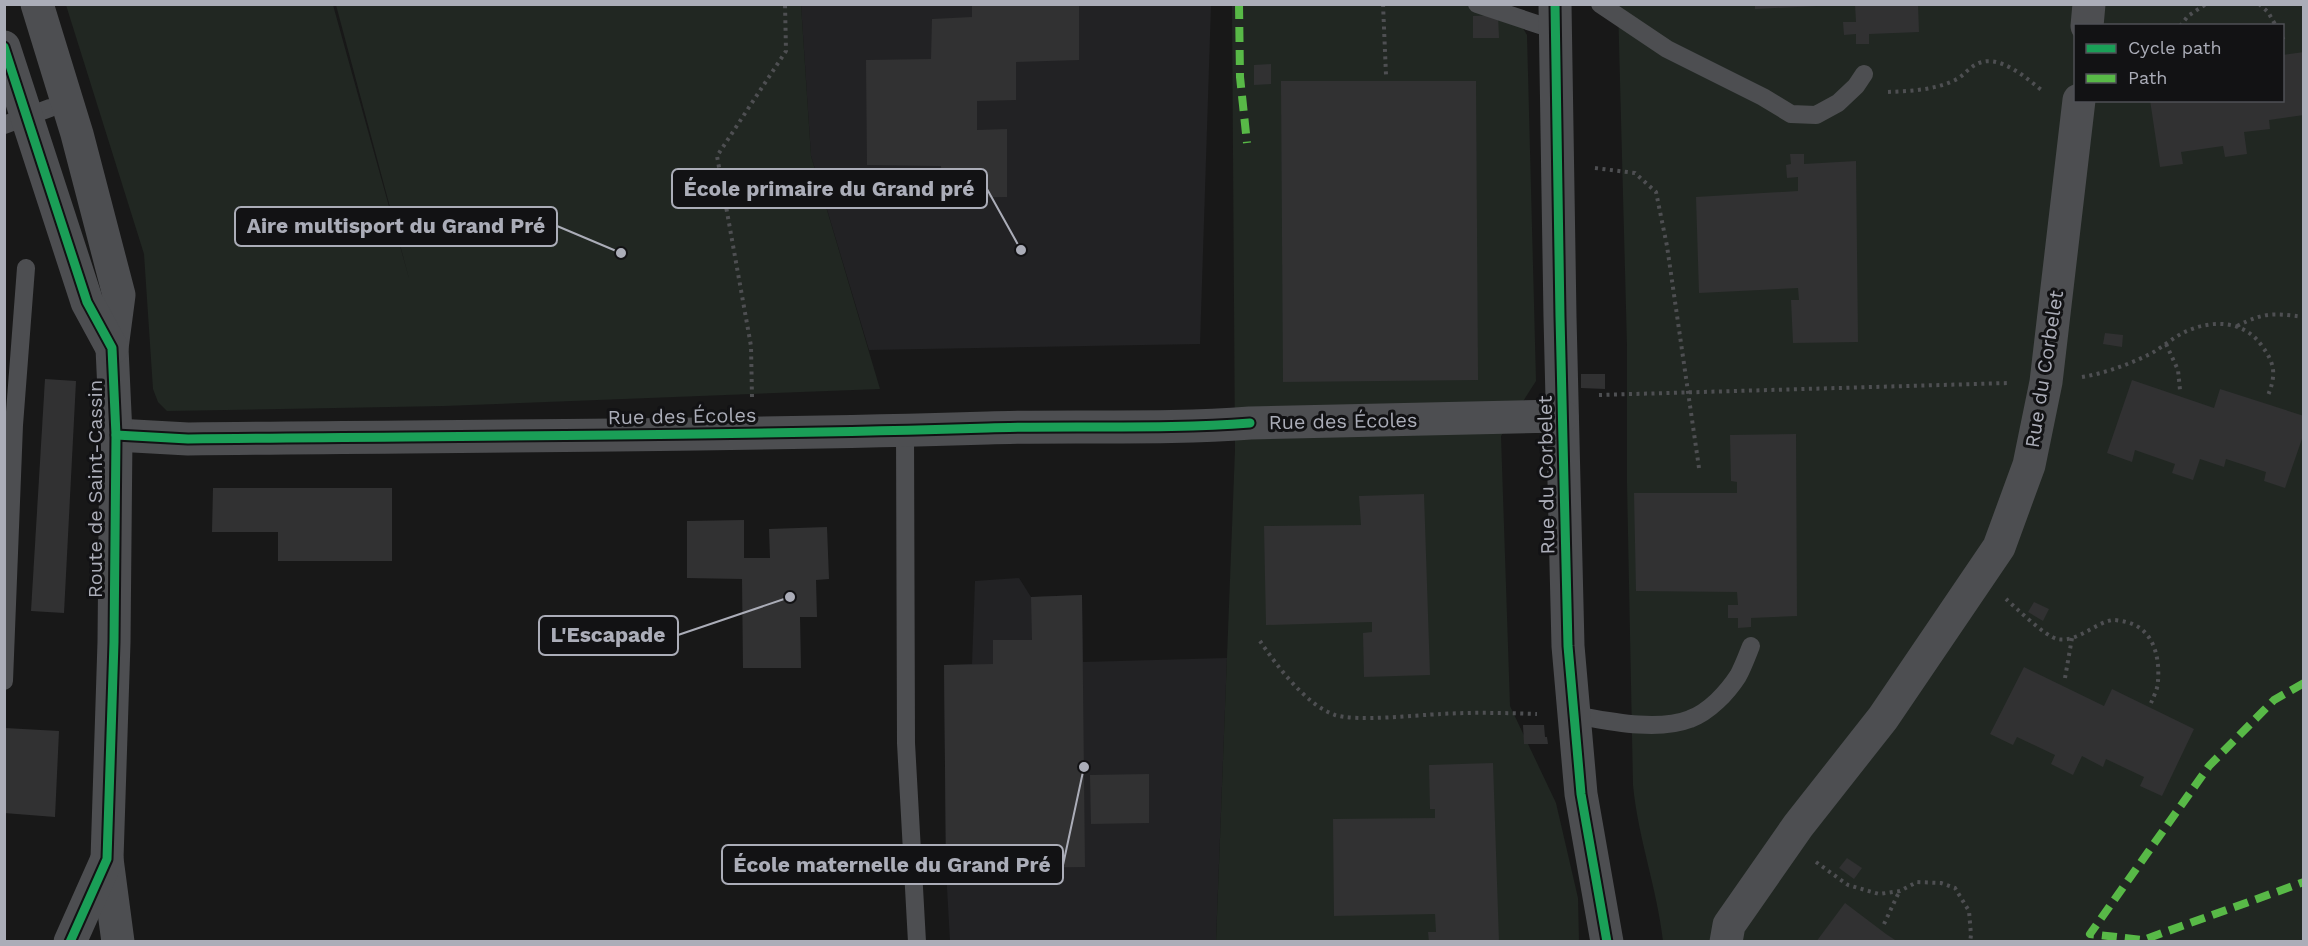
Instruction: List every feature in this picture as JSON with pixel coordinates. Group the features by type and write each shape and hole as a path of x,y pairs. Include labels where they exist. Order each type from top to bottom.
{"street":[{"name":"Route de Saint-Cassin","path":"16,4 27,117"},
{"name":"Route de Saint-Cassin","path":"37,4 77,134 119,295 112,348 116,435 111,759 107,859 118,942"},
{"path":"2087,24 2089,4"},
{"name":"Rue du Corbelet","path":"1555,17 1568,646 1581,794 1607,942"},
{"name":"Route de Saint-Cassin","path":"4,47 87,302 112,348"},
{"name":"Rue du Corbelet","path":"1726,942 1729,925 1788,842 1882,718 1999,548 2029,465 2046,382 2078,112"},
{"name":"Route de Saint-Cassin","path":"27,117 77,134"},
{"name":"Rue des Écoles","path":"116,435 188,439 752,434 1209,426 1562,406"},
{"name":"Route de Saint-Cassin","path":"70,942 107,859"}],"lane":[{"path":"1477,4 1555,17"},
{"path":"1600,4 1667,49 1763,97 1791,114 1816,115 1838,103 1864,74"},
{"path":"4,681 9,424 26,268"},
{"path":"905,430 906,742 917,942"},
{"path":"1574,715 1611,722 1658,725 1690,719 1718,701 1739,675 1750,646"}],"path":[{"path":"752,434 752,346 717,156 786,51 785,4"},
{"path":"1383,4 1386,75"},
{"path":"2182,24 2188,16 2206,4"},
{"path":"2259,4 2268,12 2275,24"},
{"path":"1847,94 1917,91 1956,79 1976,64 1986,61 2017,71 2047,94 2078,112"},
{"path":"1558,170 1591,168 1635,173 1656,192 1667,246 1699,468"},
{"path":"2236,326 2270,313 2304,317"},
{"path":"1562,406 1688,392 2046,382 2099,374 2152,353 2187,331 2207,325 2230,324 2249,331 2261,344 2272,362 2274,381 2267,398"},
{"path":"2166,344 2178,370 2180,390"},
{"path":"1980,577 2030,621 2055,639 2072,638 2095,626 2115,620 2139,625 2152,639 2157,662 2158,682 2151,703"},
{"path":"2066,678 2072,638"},
{"path":"1260,641 1298,688 1335,715 1354,717 1455,713 1574,715"},
{"path":"1788,842 1848,885 1879,894 1900,891 1917,882 1941,883 1955,888 1969,911 1970,942"},
{"path":"1884,924 1889,909 1900,891"}],"shaded area":[{"path":"66,5 333,5 410,282 336,5 801,5 811,156 880,389 444,406 167,411 158,402 153,389 144,254"},
{"path":"801,5 1211,5 1200,344 869,350 811,156"},
{"path":"1232,5 1509,5 1527,35 1536,381 1501,436 1510,706 1556,803 1578,898 1579,941 1216,942 1235,450"},
{"path":"1618,5 2303,5 2303,941 1663,941 1635,805 1633,785 1627,483 1627,346"},
{"path":"1019,578 1031,597 1082,595 1083,662 1227,658 1216,941 950,941 946,869 944,665 972,664 975,581"}],"building":[{"path":"972,4 1079,4 1079,60 1016,62 1016,100 977,101 977,130 1007,129 1007,197 942,198 941,166 867,165 866,60 931,59 932,19 972,17"},
{"path":"1755,4 1817,4 1817,6 1755,9"},
{"path":"1855,4 1918,4 1919,32 1869,34 1869,44 1856,44 1856,34 1844,35 1843,22 1856,22"},
{"path":"1498,15 1499,38 1473,38 1473,16"},
{"path":"2304,52 2304,115 2269,120 2270,129 2244,132 2247,154 2225,157 2223,146 2181,152 2183,164 2160,167 2150,102 2284,102 2284,55"},
{"path":"1271,64 1271,84 1254,85 1254,65"},
{"path":"1281,81 1476,81 1478,380 1283,382"},
{"path":"1790,154 1804,154 1804,164 1856,161 1858,342 1793,343 1791,300 1799,300 1798,288 1699,293 1696,197 1798,191 1798,177 1787,178 1786,165 1791,164"},
{"path":"2105,333 2123,335 2122,347 2103,344"},
{"path":"1581,374 1605,374 1605,389 1581,388"},
{"path":"45,379 76,381 64,613 31,611"},
{"path":"2132,380 2214,408 2220,389 2304,416 2304,433 2285,488 2264,481 2266,472 2226,459 2224,467 2200,459 2193,480 2172,473 2175,464 2135,450 2132,462 2107,453"},
{"path":"1796,434 1797,616 1751,618 1751,627 1738,628 1738,618 1728,618 1728,605 1738,605 1737,592 1636,591 1634,493 1737,493 1737,482 1731,481 1730,435"},
{"path":"213,488 392,488 392,561 278,561 278,532 212,532"},
{"path":"1424,494 1430,675 1364,677 1363,633 1372,632 1372,622 1266,625 1264,526 1361,525 1359,496"},
{"path":"744,520 744,558 770,558 769,529 827,527 829,579 816,580 817,617 800,617 801,668 743,668 742,579 687,578 687,521"},
{"path":"1082,595 1085,867 946,869 944,665 993,664 993,640 1032,640 1031,597"},
{"path":"2034,602 2049,609 2043,621 2028,612"},
{"path":"2024,667 2104,706 2112,689 2194,729 2162,796 2140,786 2144,777 2106,759 2103,767 2082,756 2073,775 2051,764 2055,755 2017,737 2013,745 1990,734"},
{"path":"1523,725 1544,725 1548,744 1524,744"},
{"path":"5,728 59,731 55,817 4,813"},
{"path":"1493,763 1499,942 1429,942 1428,932 1436,932 1435,914 1334,916 1333,819 1435,818 1435,809 1430,809 1429,765"},
{"path":"1149,774 1149,823 1091,824 1090,775"},
{"path":"1847,858 1862,868 1854,879 1839,868"},
{"path":"1845,903 1886,934 1898,942 1816,942"}],"marked path":[{"path":"1239,4 1240,77 1247,143"},
{"path":"2304,683 2274,700 2209,766 2090,934 2143,940 2304,882"}],"cycle path":[{"path":"1555,4 1568,646 1581,794 1607,942"},
{"path":"4,47 87,302 112,348 116,435 114,642 107,859 70,942"},
{"path":"116,435 188,439 788,433 1250,423"}],"place":[{"name":"École primaire du Grand pré","path":"1021,250"},
{"name":"Aire multisport du Grand Pré","path":"621,253"},
{"name":"L'Escapade","path":"790,597"},
{"name":"École maternelle du Grand Pré","path":"1084,767"}]}
